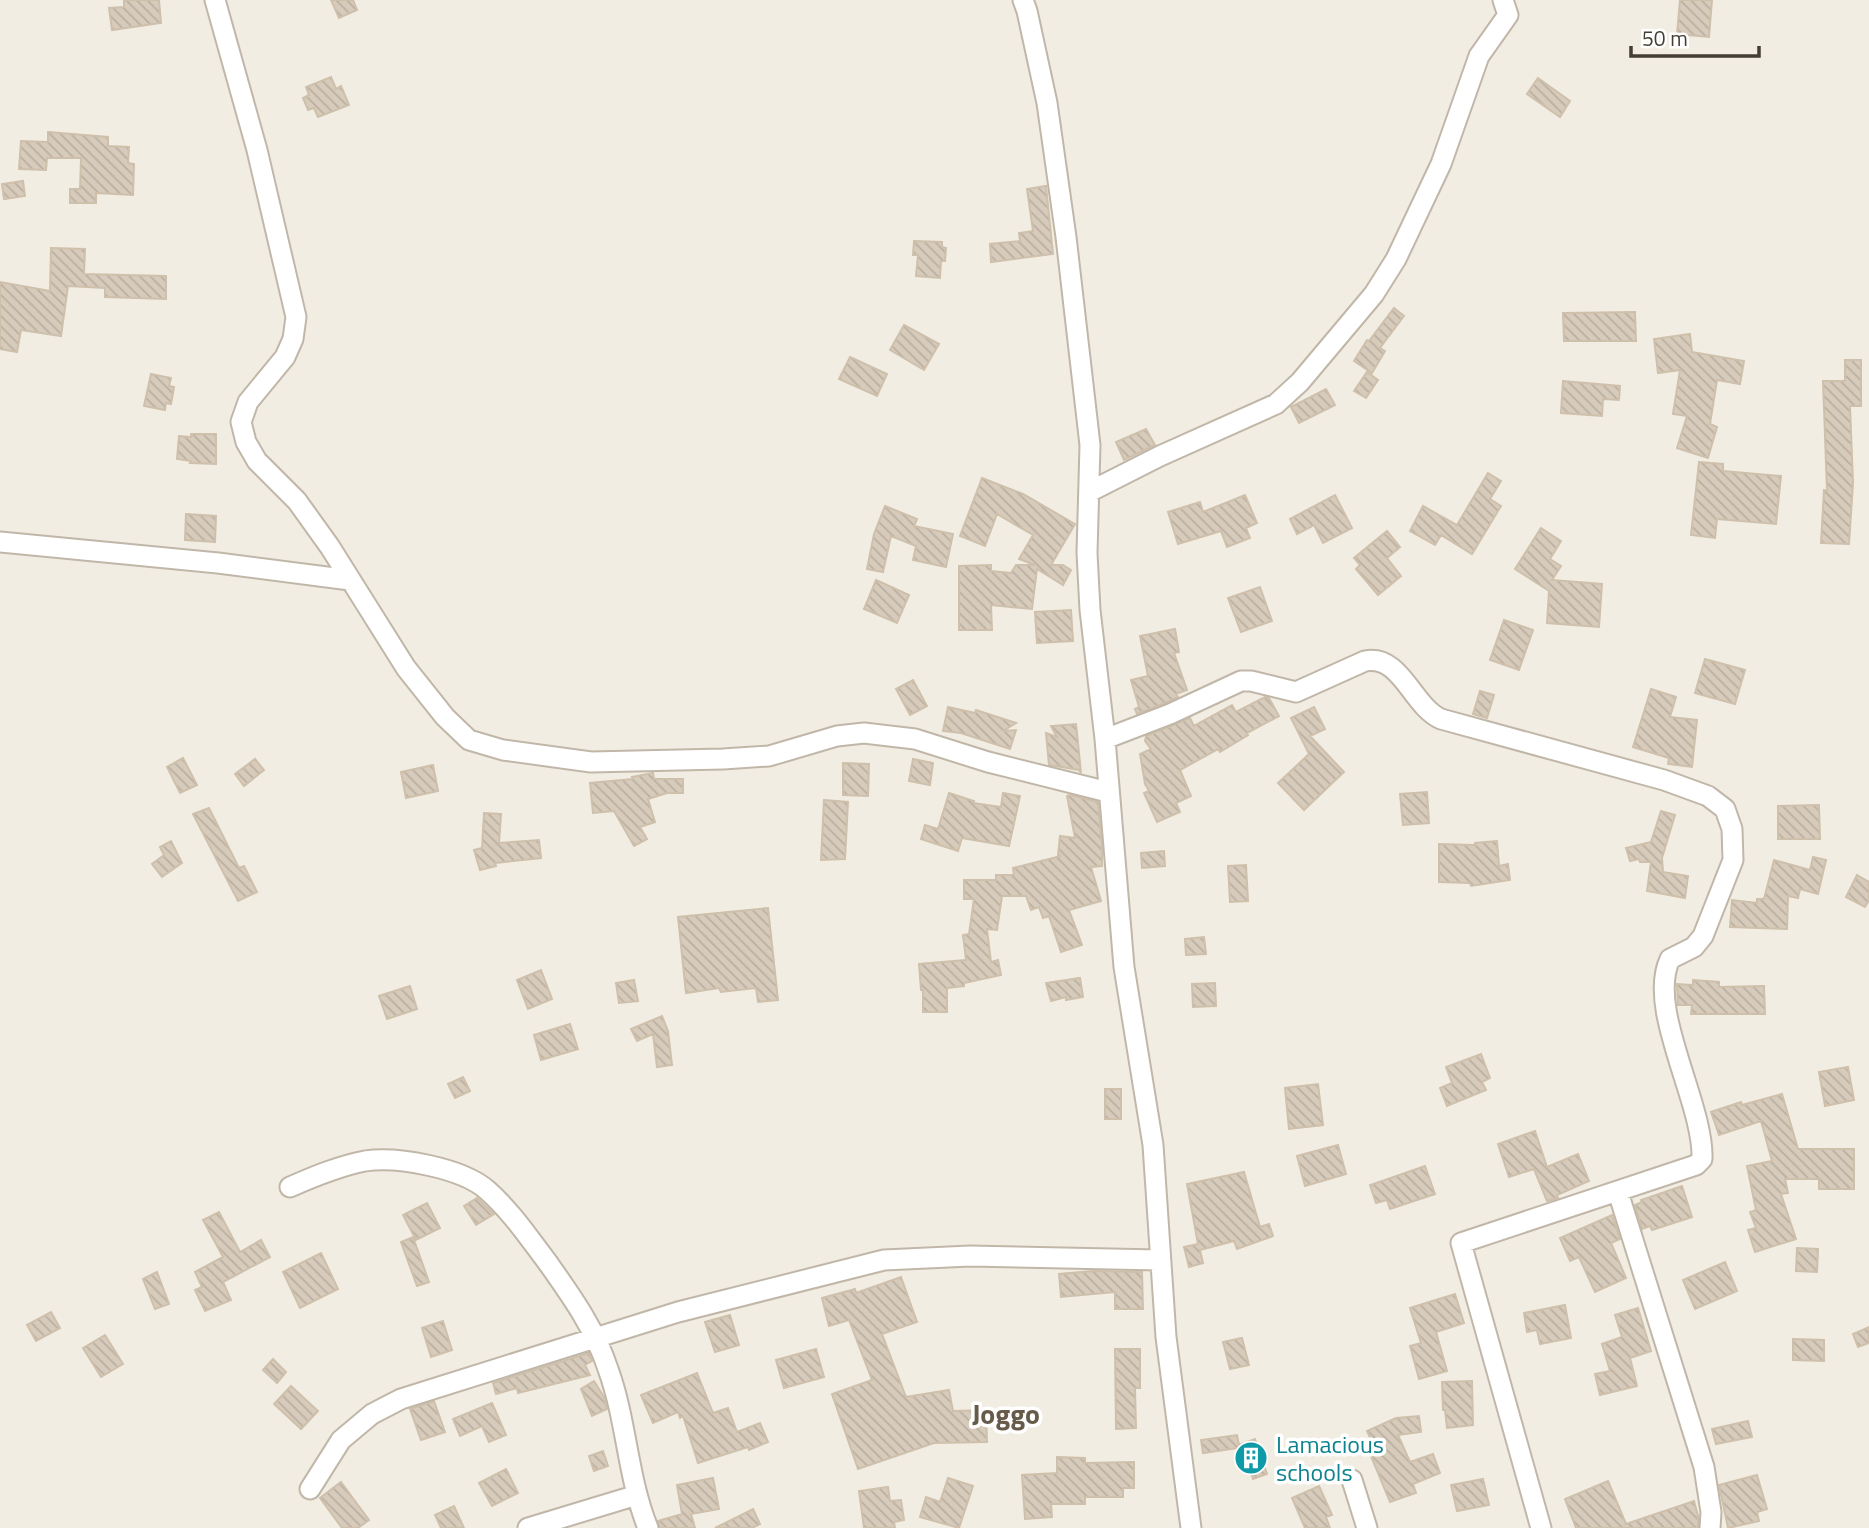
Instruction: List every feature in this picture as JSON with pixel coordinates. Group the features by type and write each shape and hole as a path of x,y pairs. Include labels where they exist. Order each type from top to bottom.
{"street":[{"path":"215,0 257,150 296,317 293,339 285,357 248,402 241,422 246,442 257,461 296,501 406,668 445,717 469,740 503,750 591,762 723,760 769,756 837,736 864,733 915,739 988,762 1108,792"},
{"path":"1023,0 1046,103 1066,237 1090,445 1087,564 1124,967 1153,1145 1166,1338 1191,1528"},
{"path":"1089,492 1160,456 1276,404 1300,382 1374,294 1396,259 1441,164 1479,56 1508,15 1503,0"},
{"path":"0,542 218,563 350,580"},
{"path":"1105,739 1170,714 1241,681 1296,692 1365,661 1376,659 1393,668 1429,713 1441,719 1664,780 1707,796 1725,809 1732,829 1733,860 1703,936 1694,947 1670,959 1665,977 1667,1015 1695,1114 1702,1159 1696,1165 1618,1192 1461,1242 1541,1528"},
{"path":"290,1187 334,1169 369,1161 445,1168 485,1188 523,1229 574,1299 596,1336 622,1416 631,1474 648,1528"},
{"path":"1618,1192 1704,1467 1711,1512 1710,1528"},
{"path":"310,1489 341,1440 372,1414 401,1399 596,1336 789,1282 884,1260 970,1256 1159,1260"},
{"path":"1352,1480 1367,1528"},
{"path":"528,1528 637,1494"}],"building":[{"path":"124,0 159,0 161,23 112,30 109,8 124,7"},
{"path":"331,0 353,0 357,10 339,18"},
{"path":"1680,0 1712,0 1709,37 1677,34"},
{"path":"331,77 336,89 341,86 349,105 318,117 314,108 308,110 303,98 309,95 306,87"},
{"path":"1538,78 1570,101 1560,117 1527,94"},
{"path":"48,132 108,137 108,146 129,147 128,163 134,164 133,195 96,193 96,203 70,203 70,189 80,189 81,158 47,158 46,170 19,169 21,141 48,142"},
{"path":"23,181 25,196 4,199 2,184"},
{"path":"1046,186 1053,254 991,262 990,244 1020,241 1019,233 1033,231 1027,189"},
{"path":"914,241 942,242 942,247 946,248 945,261 941,261 940,278 916,276 918,255 913,255"},
{"path":"51,248 85,249 84,274 166,276 166,299 105,297 105,288 68,286 61,336 21,330 17,352 0,349 0,282 50,291"},
{"path":"1394,308 1404,316 1380,348 1385,351 1372,373 1354,361 1367,340 1369,341"},
{"path":"1635,312 1636,341 1564,341 1563,313"},
{"path":"904,325 939,344 924,370 890,350"},
{"path":"1690,334 1692,352 1744,361 1740,384 1717,380 1710,424 1717,427 1708,458 1677,448 1687,416 1673,414 1680,370 1658,373 1654,339"},
{"path":"850,357 887,374 877,396 839,379"},
{"path":"1845,360 1861,360 1861,406 1850,406 1853,483 1849,544 1821,543 1824,490 1827,491 1823,381 1845,381"},
{"path":"1367,372 1378,380 1366,398 1354,391"},
{"path":"151,374 171,378 169,386 174,387 171,404 166,403 165,410 144,406"},
{"path":"1563,381 1620,386 1619,400 1603,399 1602,416 1561,413"},
{"path":"1326,389 1335,405 1299,423 1291,407"},
{"path":"1146,429 1155,445 1124,460 1116,442"},
{"path":"191,434 216,434 216,464 190,463 191,461 177,459 179,436 191,437"},
{"path":"1699,462 1723,464 1723,471 1781,476 1776,524 1717,519 1715,538 1691,535"},
{"path":"1488,473 1501,481 1490,499 1501,506 1472,554 1441,535 1435,545 1410,531 1423,506 1457,525"},
{"path":"982,478 1023,494 1075,524 1051,565 1063,565 1071,570 1063,585 1037,569 1032,609 991,605 992,630 959,630 959,566 991,565 991,571 1011,573 1016,565 1035,565 1019,559 1033,535 997,514 985,546 960,536"},
{"path":"1245,495 1257,523 1246,528 1250,538 1227,547 1221,531 1178,544 1168,512 1200,502 1203,512"},
{"path":"1335,495 1352,528 1323,543 1314,525 1297,534 1290,519"},
{"path":"885,506 917,519 914,526 953,534 946,567 913,560 916,546 891,536 883,572 867,569 874,534"},
{"path":"186,514 216,516 215,542 185,540"},
{"path":"1541,528 1561,541 1550,559 1561,566 1552,580 1602,584 1599,627 1547,623 1549,591 1515,569"},
{"path":"1387,531 1400,547 1387,558 1401,576 1378,595 1356,569 1360,565 1354,558"},
{"path":"876,580 909,595 897,623 864,609"},
{"path":"1260,587 1272,621 1241,632 1228,598"},
{"path":"1071,610 1073,641 1037,643 1035,612"},
{"path":"1504,620 1533,630 1519,670 1490,660"},
{"path":"1175,629 1179,652 1174,653 1187,690 1176,694 1178,697 1137,714 1135,709 1139,707 1131,680 1148,676 1140,636"},
{"path":"1705,659 1745,670 1735,704 1695,693"},
{"path":"913,680 927,706 910,715 896,689"},
{"path":"1651,689 1676,697 1670,717 1697,720 1692,767 1668,764 1669,758 1633,747"},
{"path":"1480,691 1494,695 1487,718 1473,714"},
{"path":"1265,697 1269,698 1279,716 1247,733 1248,735 1220,752 1218,749 1180,770 1191,796 1176,803 1180,812 1157,822 1144,793 1149,791 1145,784 1140,754 1151,749 1145,741 1146,736 1190,718 1194,726 1232,705 1236,712"},
{"path":"948,707 975,713 976,710 1016,723 1003,731 1016,730 1010,749 961,733 943,731"},
{"path":"1314,707 1325,729 1310,736 1344,772 1304,810 1278,783 1309,754 1291,718"},
{"path":"1076,724 1081,773 1079,770 1049,765 1046,733 1057,737 1051,726"},
{"path":"183,758 197,785 180,793 167,767"},
{"path":"255,759 264,770 244,786 235,774"},
{"path":"913,759 933,763 930,785 909,781"},
{"path":"843,763 869,764 868,796 843,795"},
{"path":"433,765 438,791 406,798 401,772"},
{"path":"653,773 654,779 683,779 683,793 667,793 648,799 655,822 640,827 647,839 634,846 614,811 593,813 590,783 633,779 632,777"},
{"path":"1427,792 1429,823 1403,825 1400,794"},
{"path":"949,793 974,801 973,803 1001,807 1003,793 1020,796 1009,846 962,838 958,851 921,839 925,825 938,829"},
{"path":"1067,796 1098,802 1102,846 1102,866 1091,867 1101,901 1069,910 1082,945 1061,952 1049,916 1043,918 1039,907 1031,910 1026,896 1002,896 997,930 987,929 991,962 998,960 1001,975 947,988 947,1012 923,1012 919,964 966,960 963,935 969,934 974,899 964,899 964,880 996,880 996,875 1014,875 1013,868 1061,856 1058,856 1060,836 1075,838"},
{"path":"824,800 848,802 845,859 821,860"},
{"path":"1819,805 1820,839 1778,839 1778,806"},
{"path":"209,808 239,868 244,866 257,892 238,901 193,814"},
{"path":"1661,811 1675,815 1662,858 1663,872 1688,876 1685,898 1647,891 1651,862 1640,862 1639,859 1630,861 1626,848 1651,842"},
{"path":"484,813 501,814 499,843 539,840 541,858 495,863 496,866 480,870 474,850 482,848"},
{"path":"171,841 182,863 162,877 152,864 164,855 160,847"},
{"path":"1497,841 1499,866 1508,864 1510,880 1471,886 1470,883 1439,882 1439,844 1475,845"},
{"path":"1164,851 1165,866 1142,868 1141,853"},
{"path":"1813,857 1826,860 1818,894 1800,889 1798,898 1788,896 1787,929 1730,927 1732,900 1757,903 1757,899 1764,899 1774,860 1810,870"},
{"path":"1246,865 1248,901 1230,902 1228,866"},
{"path":"1857,875 1869,882 1869,900 1865,907 1846,897"},
{"path":"768,908 778,1000 758,1002 756,988 721,992 719,988 686,993 678,917"},
{"path":"1204,937 1206,954 1186,955 1185,939"},
{"path":"541,970 552,999 528,1009 517,980"},
{"path":"1080,978 1083,997 1066,1000 1066,997 1051,1001 1046,983"},
{"path":"634,980 638,1001 619,1003 616,983"},
{"path":"1693,980 1719,982 1719,987 1764,986 1765,1014 1691,1014 1692,1005 1678,1005 1677,984 1693,985"},
{"path":"1215,983 1216,1006 1193,1007 1192,984"},
{"path":"410,986 417,1009 387,1019 379,996"},
{"path":"662,1016 668,1031 672,1065 657,1067 653,1034 637,1041 631,1029"},
{"path":"570,1024 578,1049 541,1060 534,1035"},
{"path":"1481,1054 1490,1078 1482,1082 1486,1090 1447,1106 1440,1088 1452,1083 1446,1067"},
{"path":"1848,1067 1854,1100 1825,1106 1819,1072"},
{"path":"463,1077 470,1091 455,1098 448,1084"},
{"path":"1318,1084 1323,1125 1289,1129 1285,1088"},
{"path":"1105,1089 1121,1089 1121,1119 1105,1119"},
{"path":"1782,1094 1798,1149 1854,1149 1854,1189 1819,1189 1819,1179 1785,1179 1788,1193 1781,1194 1796,1239 1755,1252 1748,1230 1756,1228 1750,1212 1756,1210 1747,1166 1772,1161 1761,1121 1719,1135 1711,1112 1741,1102 1742,1105"},
{"path":"1535,1131 1547,1167 1578,1154 1589,1181 1547,1201 1534,1169 1509,1177 1498,1144"},
{"path":"1338,1145 1346,1174 1305,1186 1297,1156"},
{"path":"1425,1166 1435,1194 1390,1209 1387,1200 1376,1203 1370,1185"},
{"path":"1244,1172 1260,1227 1269,1224 1273,1236 1237,1249 1234,1241 1200,1250 1203,1263 1189,1267 1184,1247 1198,1244 1187,1184"},
{"path":"1682,1186 1692,1217 1652,1230 1650,1226 1642,1229 1635,1205 1642,1202 1641,1200"},
{"path":"477,1198 494,1214 476,1225 464,1206"},
{"path":"427,1203 440,1228 416,1240 403,1215"},
{"path":"219,1212 240,1252 261,1240 270,1257 223,1282 231,1300 205,1311 195,1290 202,1287 195,1272 223,1257 203,1220"},
{"path":"1612,1215 1620,1239 1611,1243 1626,1278 1595,1292 1579,1257 1570,1261 1560,1238"},
{"path":"413,1237 429,1282 417,1286 401,1242"},
{"path":"1797,1248 1818,1249 1817,1272 1796,1271"},
{"path":"321,1253 338,1289 300,1308 283,1272"},
{"path":"1725,1262 1737,1291 1695,1309 1683,1280"},
{"path":"1093,1271 1142,1272 1143,1309 1115,1309 1115,1292 1061,1297 1059,1274"},
{"path":"157,1272 169,1304 155,1309 143,1279"},
{"path":"901,1277 917,1322 882,1334 906,1397 949,1390 953,1411 986,1410 987,1442 934,1443 858,1469 832,1394 872,1380 849,1320 829,1326 822,1298 855,1289 856,1293"},
{"path":"1455,1294 1464,1323 1436,1332 1447,1371 1419,1379 1410,1346 1421,1343 1410,1308"},
{"path":"1565,1305 1571,1338 1540,1344 1537,1330 1527,1332 1524,1313"},
{"path":"1638,1308 1651,1351 1630,1358 1637,1386 1600,1395 1595,1374 1610,1371 1602,1344 1622,1337 1615,1315"},
{"path":"51,1312 60,1328 36,1341 27,1325"},
{"path":"730,1315 739,1345 715,1352 705,1322"},
{"path":"443,1321 452,1350 431,1357 422,1328"},
{"path":"1869,1327 1869,1343 1858,1347 1853,1334"},
{"path":"105,1335 123,1364 101,1377 83,1348"},
{"path":"1242,1338 1249,1365 1230,1369 1223,1342"},
{"path":"1793,1339 1824,1340 1824,1361 1793,1360"},
{"path":"816,1349 824,1377 784,1388 776,1360"},
{"path":"1115,1349 1140,1349 1140,1388 1135,1388 1136,1428 1116,1429"},
{"path":"589,1353 592,1361 585,1365 590,1375 518,1393 517,1388 496,1394 493,1383"},
{"path":"273,1359 286,1372 277,1383 263,1370"},
{"path":"697,1373 713,1413 728,1408 737,1432 760,1423 768,1442 749,1450 748,1447 698,1463 683,1416 680,1418 678,1412 653,1423 641,1395"},
{"path":"594,1381 604,1397 607,1409 592,1416 581,1389"},
{"path":"1472,1381 1473,1425 1447,1428 1442,1382"},
{"path":"291,1386 318,1411 301,1429 274,1404"},
{"path":"434,1401 445,1432 421,1440 410,1409"},
{"path":"492,1403 506,1435 489,1442 482,1426 460,1436 453,1419"},
{"path":"1419,1416 1421,1432 1398,1435 1410,1462 1433,1454 1440,1473 1413,1484 1416,1493 1390,1502 1366,1444 1372,1442 1367,1431 1396,1418"},
{"path":"1748,1421 1752,1437 1716,1444 1712,1429"},
{"path":"1237,1435 1239,1445 1255,1439 1267,1474 1253,1479 1248,1464 1243,1465 1238,1448 1203,1453 1201,1440"},
{"path":"603,1451 608,1466 594,1471 589,1456"},
{"path":"1057,1457 1085,1458 1085,1463 1134,1462 1134,1488 1123,1488 1123,1497 1085,1497 1085,1504 1051,1504 1052,1517 1025,1519 1022,1475 1057,1473"},
{"path":"506,1469 518,1493 492,1506 479,1483"},
{"path":"1757,1475 1767,1509 1757,1512 1759,1521 1728,1528 1719,1485"},
{"path":"713,1478 719,1509 691,1514 695,1528 660,1528 658,1521 682,1514 677,1485"},
{"path":"948,1478 973,1486 959,1528 920,1517 926,1497 940,1502"},
{"path":"1483,1479 1489,1505 1457,1511 1451,1485"},
{"path":"1608,1481 1626,1524 1694,1501 1698,1528 1576,1528 1565,1499"},
{"path":"341,1482 369,1520 358,1528 342,1528 320,1498"},
{"path":"1319,1486 1332,1515 1326,1517 1330,1528 1305,1528 1292,1498"},
{"path":"888,1487 890,1501 901,1500 904,1520 894,1522 895,1528 864,1528 859,1491"},
{"path":"454,1506 464,1528 441,1528 435,1515"},
{"path":"753,1509 760,1524 752,1528 715,1528"}],"place":[{"name":"Lamacious schools","path":"1251,1458"}],"district":[{"name":"Joggo","path":"1006,1413"}]}
